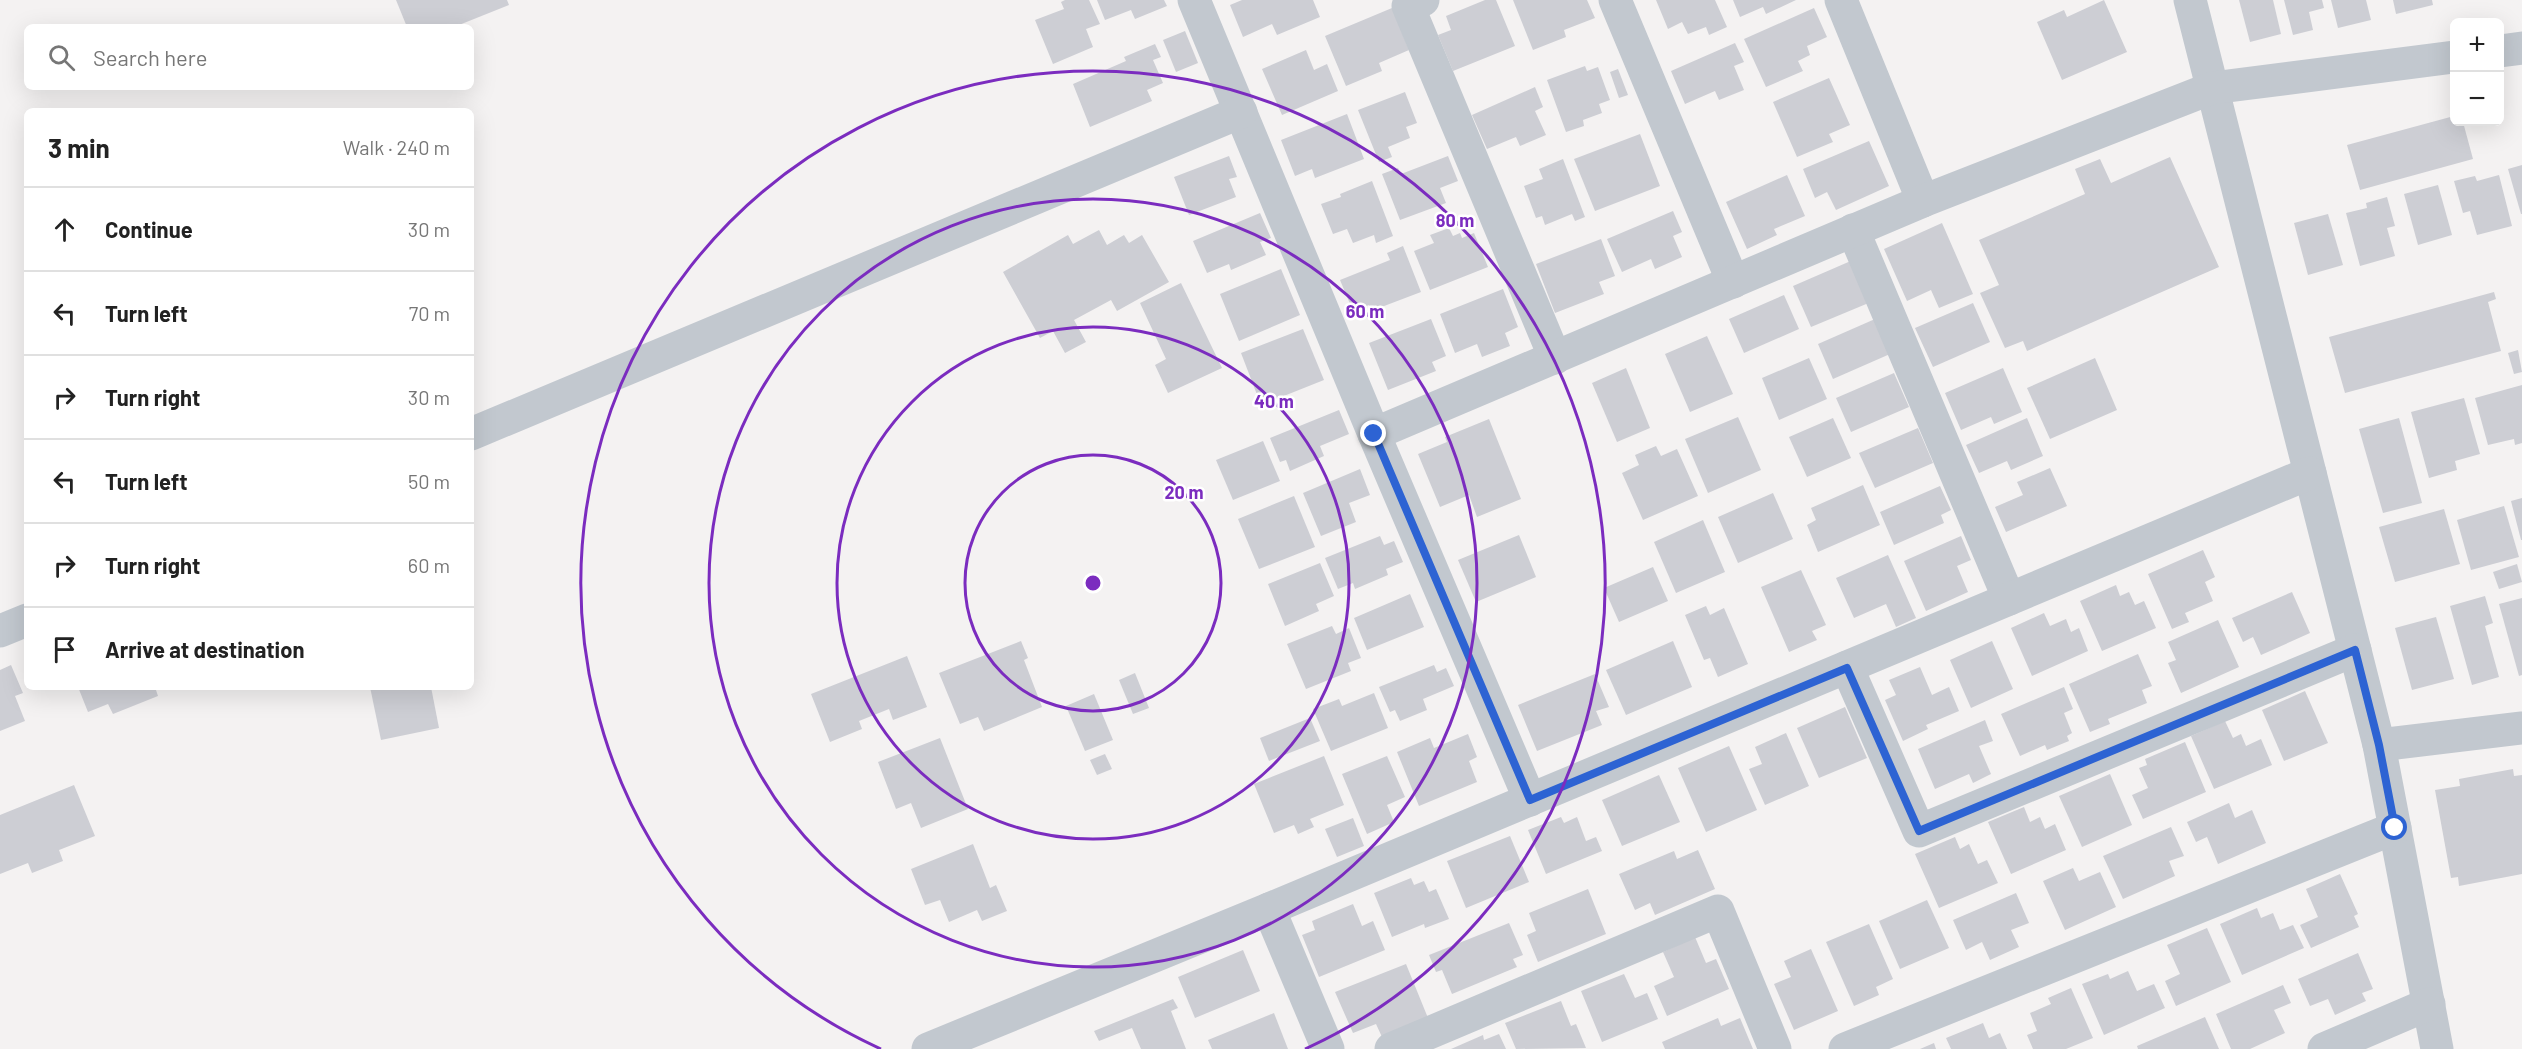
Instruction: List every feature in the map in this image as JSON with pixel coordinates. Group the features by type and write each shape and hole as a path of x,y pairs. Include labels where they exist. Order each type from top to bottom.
{"street":[{"path":"1194,0 1374,434 1530,800"},
{"path":"1423,0 1408,6 1555,358"},
{"path":"1615,0 1733,282"},
{"path":"1841,0 1923,201"},
{"path":"2190,0 2379,745 2437,1049"},
{"path":"2504,50 2522,48"},
{"path":"1374,434 1923,201 2212,88 2450,58"},
{"path":"474,433 1241,112"},
{"path":"1853,231 2009,599"},
{"path":"928,1049 2310,474"},
{"path":"0,631 24,621"},
{"path":"1847,668 1919,831 2355,650"},
{"path":"2379,745 2522,728"},
{"path":"1845,1049 2395,828"},
{"path":"1269,909 1328,1049"},
{"path":"1391,1049 1718,911 1775,1049"},
{"path":"2324,1049 2429,1004"}],"building":[{"path":"396,0 507,0 509,5 462,24 406,24"},
{"path":"1089,0 1100,24 1086,29 1093,47 1053,64 1035,20 1064,9 1061,2"},
{"path":"1097,0 1164,0 1167,6 1135,19 1131,10 1105,20"},
{"path":"1242,0 1313,0 1320,17 1277,35 1272,24 1243,37 1230,5"},
{"path":"1485,0 1496,0 1515,46 1453,71 1438,35 1451,30 1446,16"},
{"path":"1513,0 1587,0 1595,18 1564,30 1566,37 1533,50"},
{"path":"1656,0 1715,0 1727,27 1709,35 1706,27 1688,34 1682,22 1668,29"},
{"path":"1733,0 1796,0 1766,14 1763,7 1740,17"},
{"path":"2104,0 2127,52 2062,80 2037,22 2064,10 2067,17"},
{"path":"2239,0 2273,0 2281,34 2250,42"},
{"path":"2284,0 2322,0 2324,8 2309,12 2313,30 2293,35"},
{"path":"2331,0 2366,0 2371,20 2338,28"},
{"path":"2393,0 2432,0 2433,5 2396,14"},
{"path":"1392,8 1409,50 1379,63 1382,71 1346,86 1325,36"},
{"path":"1814,8 1827,37 1807,46 1810,55 1798,61 1803,71 1766,87 1744,39"},
{"path":"1185,31 1198,63 1176,72 1163,40"},
{"path":"1735,43 1744,62 1734,66 1744,90 1719,100 1715,91 1685,104 1671,71"},
{"path":"1155,44 1161,57 1153,60 1163,83 1147,90 1152,101 1090,127 1073,84 1126,61 1124,57"},
{"path":"1306,50 1314,70 1327,64 1338,91 1282,115 1262,69"},
{"path":"1585,66 1587,71 1598,67 1610,100 1599,104 1602,113 1583,120 1584,126 1566,132 1547,80"},
{"path":"1618,69 1628,95 1619,98 1610,72"},
{"path":"1829,78 1850,125 1829,134 1833,142 1797,157 1773,102"},
{"path":"1535,87 1543,107 1535,111 1546,135 1520,146 1516,137 1487,149 1472,115"},
{"path":"1405,92 1417,123 1406,127 1410,138 1388,147 1392,157 1379,162 1358,110"},
{"path":"1347,114 1364,159 1315,178 1312,169 1295,176 1281,140"},
{"path":"2450,117 2450,126 2464,126 2473,159 2360,190 2347,145"},
{"path":"1640,134 1660,186 1595,211 1574,159"},
{"path":"1869,141 1889,186 1836,210 1827,192 1815,198 1803,169"},
{"path":"1229,156 1237,177 1229,179 1236,197 1189,215 1174,177"},
{"path":"1448,156 1458,181 1440,188 1446,203 1400,220 1382,174 1398,168 1401,174"},
{"path":"2170,157 2219,267 2027,351 2023,341 2005,348 1980,293 1999,285 1979,240 2085,194 2075,169 2100,159 2111,183"},
{"path":"1563,159 1585,217 1575,221 1572,214 1545,225 1542,216 1536,218 1524,186 1543,179 1539,169"},
{"path":"2522,165 2522,214 2521,214 2508,169"},
{"path":"1787,175 1805,216 1774,229 1777,235 1747,249 1726,202"},
{"path":"2499,175 2512,226 2477,235 2470,211 2463,213 2454,181 2475,176 2477,181"},
{"path":"1372,181 1393,236 1376,243 1374,235 1353,243 1347,229 1333,234 1321,204 1341,197 1340,194"},
{"path":"2438,185 2452,235 2418,245 2404,194"},
{"path":"2387,197 2395,226 2387,228 2395,256 2360,266 2346,213 2367,208 2366,203"},
{"path":"1673,211 1682,232 1673,236 1682,257 1655,269 1651,259 1622,272 1607,239"},
{"path":"1260,213 1271,238 1260,242 1266,255 1231,270 1229,264 1207,273 1193,241"},
{"path":"2328,214 2343,265 2308,275 2294,223"},
{"path":"1942,223 1973,294 1939,308 1931,290 1907,301 1884,249"},
{"path":"1449,228 1453,236 1460,233 1462,238 1474,233 1488,267 1430,290 1414,251 1434,243 1430,235"},
{"path":"1099,230 1107,245 1124,235 1129,243 1142,235 1169,282 1117,311 1111,300 1074,320 1086,342 1065,353 1053,331 1040,338 1003,272 1068,235 1073,244"},
{"path":"1601,239 1615,276 1599,282 1604,294 1555,313 1536,264"},
{"path":"1403,246 1421,292 1371,311 1369,305 1353,311 1340,280 1390,260 1387,253"},
{"path":"1853,260 1871,302 1811,327 1793,286"},
{"path":"1281,269 1300,315 1239,341 1220,294"},
{"path":"1181,283 1222,368 1168,393 1155,365 1166,359 1140,303"},
{"path":"1503,289 1518,327 1505,333 1510,346 1482,357 1477,344 1455,353 1440,314"},
{"path":"2494,292 2496,299 2488,302 2501,351 2345,393 2329,337"},
{"path":"1784,295 1799,329 1744,353 1729,319"},
{"path":"1973,303 1990,342 1933,367 1915,328"},
{"path":"1431,319 1446,356 1432,362 1436,371 1388,390 1369,343"},
{"path":"1875,319 1890,354 1833,379 1818,344"},
{"path":"1303,329 1324,380 1261,405 1241,353"},
{"path":"1707,336 1733,394 1690,412 1665,354"},
{"path":"2518,350 2522,372 2514,374 2508,353"},
{"path":"1809,358 1827,399 1779,420 1762,378"},
{"path":"2095,358 2117,410 2050,439 2027,388"},
{"path":"1626,368 1650,428 1617,442 1592,383"},
{"path":"2003,368 2022,412 1994,424 1991,417 1961,430 1945,393"},
{"path":"1894,373 1909,407 1851,432 1836,398"},
{"path":"2522,385 2522,443 2515,445 2514,439 2488,445 2475,398"},
{"path":"2464,398 2480,454 2455,461 2457,470 2429,478 2411,412"},
{"path":"1339,410 1349,434 1320,446 1324,456 1290,471 1286,460 1280,462 1270,438"},
{"path":"1738,417 1761,470 1708,493 1685,439"},
{"path":"1833,418 1851,458 1807,477 1789,437"},
{"path":"2027,418 2043,456 2011,470 2007,461 1979,473 1966,445"},
{"path":"2399,418 2422,503 2383,513 2359,429"},
{"path":"1489,419 1521,499 1477,517 1469,495 1440,507 1418,454 1447,442 1445,437"},
{"path":"1918,428 1933,463 1875,488 1859,453"},
{"path":"1263,441 1280,481 1233,500 1216,460"},
{"path":"1656,446 1661,456 1677,449 1698,496 1643,520 1622,473 1639,465 1635,455"},
{"path":"2050,468 2067,506 2006,532 1995,507 2023,495 2017,482"},
{"path":"1360,469 1370,495 1349,503 1356,522 1321,536 1303,493"},
{"path":"1863,485 1880,525 1818,552 1807,525 1816,520 1811,508"},
{"path":"1940,486 1951,510 1941,515 1944,523 1894,545 1880,512"},
{"path":"1773,493 1793,539 1738,563 1718,517"},
{"path":"1294,496 1315,547 1259,569 1238,519"},
{"path":"2522,498 2522,540 2521,540 2511,501"},
{"path":"2504,506 2519,557 2471,570 2457,520"},
{"path":"2444,509 2460,564 2395,582 2379,527"},
{"path":"1703,520 1725,572 1676,593 1654,542"},
{"path":"1519,535 1536,577 1476,602 1458,560"},
{"path":"1380,536 1384,545 1394,541 1403,562 1386,569 1388,575 1355,589 1353,583 1338,589 1325,558"},
{"path":"1961,536 1971,560 1957,566 1968,592 1926,611 1904,561"},
{"path":"2203,550 2215,577 2205,582 2213,601 2185,613 2189,622 2172,629 2148,574"},
{"path":"1888,555 1916,618 1896,627 1886,604 1854,618 1836,578"},
{"path":"1320,563 1334,596 1316,604 1319,611 1285,626 1268,584"},
{"path":"2517,564 2522,582 2499,589 2493,572"},
{"path":"1653,567 1668,601 1619,622 1604,588"},
{"path":"1801,570 1826,625 1812,631 1817,640 1789,652 1761,587"},
{"path":"2116,585 2120,596 2129,592 2135,605 2144,601 2156,628 2102,651 2080,601"},
{"path":"2292,592 2310,633 2261,655 2253,637 2243,642 2232,618"},
{"path":"1410,594 1424,627 1367,650 1354,618"},
{"path":"2485,596 2493,623 2485,626 2499,677 2472,685 2450,606"},
{"path":"2522,598 2522,675 2519,676 2499,604"},
{"path":"1706,606 1710,615 1724,608 1748,664 1718,677 1710,658 1704,660 1685,615"},
{"path":"2044,613 2050,626 2066,619 2071,632 2079,628 2088,651 2032,676 2011,628"},
{"path":"2436,617 2454,679 2412,690 2395,628"},
{"path":"2218,620 2239,667 2181,693 2168,663 2176,660 2168,642"},
{"path":"1332,626 1336,634 1349,628 1361,658 1348,663 1351,671 1306,689 1287,644"},
{"path":"1021,641 1028,658 1024,660 1042,707 984,731 978,717 960,724 939,673"},
{"path":"1673,641 1692,687 1626,715 1606,670"},
{"path":"1992,641 2013,689 1971,708 1950,660"},
{"path":"2138,654 2152,686 2142,690 2147,703 2108,719 2110,724 2090,732 2069,684"},
{"path":"907,656 927,707 893,720 889,709 859,721 862,729 830,742 811,694"},
{"path":"11,665 23,693 15,696 25,721 0,731 0,670"},
{"path":"1434,665 1437,672 1446,668 1454,686 1423,699 1427,710 1400,721 1395,710 1390,712 1379,687"},
{"path":"1920,667 1932,695 1949,687 1959,711 1926,725 1928,729 1903,741 1885,700 1896,695 1889,680"},
{"path":"1135,673 1149,708 1133,714 1119,680"},
{"path":"1595,674 1609,707 1596,711 1602,725 1537,751 1518,705"},
{"path":"2064,687 2073,709 2064,713 2072,733 2067,736 2069,741 2047,750 2045,745 2020,756 2001,714"},
{"path":"79,690 156,690 158,696 113,714 108,704 88,712"},
{"path":"371,690 432,690 439,728 381,740"},
{"path":"2305,691 2328,743 2284,761 2262,710"},
{"path":"1374,693 1388,728 1331,751 1313,709 1339,699 1342,706"},
{"path":"1094,694 1113,740 1085,751 1066,706"},
{"path":"1845,707 1867,758 1819,778 1797,728"},
{"path":"1310,718 1320,741 1269,761 1260,738"},
{"path":"1985,720 1993,741 1979,746 1991,774 1973,783 1969,774 1935,789 1918,749"},
{"path":"2225,721 2233,738 2241,734 2246,746 2261,739 2272,765 2214,789 2191,736"},
{"path":"1786,733 1809,786 1765,805 1749,769 1762,764 1755,747"},
{"path":"1468,734 1477,757 1469,761 1477,782 1419,806 1397,752 1430,738 1434,748"},
{"path":"940,738 968,809 921,828 911,803 896,809 878,762"},
{"path":"2185,742 2206,792 2143,819 2132,795 2148,788 2139,768 2147,765 2145,759"},
{"path":"1729,746 1757,810 1706,832 1678,768"},
{"path":"1105,754 1112,769 1097,775 1090,760"},
{"path":"1324,756 1344,805 1310,819 1314,827 1298,834 1294,825 1274,833 1254,784"},
{"path":"1387,756 1405,797 1387,805 1394,822 1367,834 1342,774"},
{"path":"2513,769 2514,776 2522,775 2522,874 2459,886 2458,877 2451,878 2435,790 2460,786 2459,779"},
{"path":"2110,774 2132,825 2082,847 2059,796"},
{"path":"1659,775 1680,822 1622,846 1602,800"},
{"path":"74,785 95,836 59,850 63,861 32,873 28,863 0,874 0,815"},
{"path":"2229,803 2235,818 2252,810 2266,843 2218,864 2207,837 2196,842 2187,822"},
{"path":"2024,807 2030,822 2040,817 2045,829 2055,824 2066,850 2011,874 1988,822"},
{"path":"1561,817 1564,823 1577,817 1586,841 1596,837 1602,851 1546,874 1528,830"},
{"path":"1353,818 1364,846 1337,857 1325,829"},
{"path":"2171,827 2184,856 2169,861 2175,876 2123,899 2103,856"},
{"path":"1510,836 1529,882 1466,908 1447,861"},
{"path":"1955,837 1960,849 1969,844 1978,864 1987,860 1998,883 1939,908 1915,854"},
{"path":"973,844 990,888 996,885 1007,911 982,921 977,910 949,922 940,900 925,905 911,869"},
{"path":"1698,850 1715,889 1655,915 1650,903 1635,910 1619,874 1674,851 1677,859"},
{"path":"2073,868 2079,881 2100,872 2116,907 2065,930 2043,881"},
{"path":"2340,874 2358,914 2354,916 2359,927 2311,948 2300,925 2318,917 2306,889"},
{"path":"1411,878 1414,885 1424,881 1429,892 1436,889 1449,919 1425,928 1424,924 1392,937 1374,893"},
{"path":"1588,889 1606,934 1538,962 1527,935 1536,931 1529,913"},
{"path":"2016,893 2029,923 2011,930 2019,947 1990,960 1982,942 1966,950 1953,920"},
{"path":"1927,900 1949,948 1900,969 1879,921"},
{"path":"1353,904 1362,926 1373,921 1385,950 1319,977 1302,935 1315,930 1312,921"},
{"path":"2257,908 2261,918 2273,913 2280,930 2293,925 2304,948 2242,975 2220,924"},
{"path":"1509,923 1523,955 1513,959 1517,967 1452,994 1442,970 1436,972 1429,955"},
{"path":"1869,924 1893,979 1876,987 1879,995 1854,1006 1826,942"},
{"path":"2207,928 2231,982 2176,1006 2165,981 2180,974 2167,945"},
{"path":"1695,937 1706,963 1716,959 1729,989 1667,1016 1654,986 1674,977 1663,952"},
{"path":"1811,949 1838,1011 1794,1030 1774,984 1791,977 1784,961"},
{"path":"1243,950 1260,991 1195,1018 1178,977"},
{"path":"2358,953 2373,989 2362,993 2366,1001 2335,1015 2328,999 2310,1006 2298,979"},
{"path":"1406,964 1428,1018 1382,1037 1376,1024 1353,1033 1335,992"},
{"path":"2128,971 2137,991 2154,984 2165,1008 2104,1035 2082,984 2108,974 2110,979"},
{"path":"1624,974 1635,998 1647,993 1658,1019 1602,1042 1581,991"},
{"path":"2283,985 2291,1003 2274,1010 2285,1033 2250,1049 2231,1049 2216,1014"},
{"path":"2071,988 2093,1038 2066,1049 2033,1049 2027,1035 2037,1031 2030,1013 2051,1004 2048,998"},
{"path":"1173,999 1178,1008 1171,1011 1186,1049 1141,1049 1132,1028 1099,1041 1094,1031"},
{"path":"1561,1001 1571,1026 1576,1024 1586,1048 1516,1049 1505,1023"},
{"path":"1274,1013 1288,1049 1212,1049 1208,1040"},
{"path":"2205,1017 2219,1049 2138,1049 2137,1046"},
{"path":"1718,1018 1721,1026 1740,1018 1753,1049 1665,1049 1662,1042"},
{"path":"1983,1023 1989,1038 2000,1033 2007,1049 1951,1049 1946,1038"},
{"path":"1499,1034 1506,1049 1451,1049 1483,1035 1484,1040"},
{"path":"1934,1043 1936,1049 1920,1049"}],"route":[{"path":"1374,434 1530,800 1847,668 1919,831 2355,650 2379,745 2395,828"}]}
